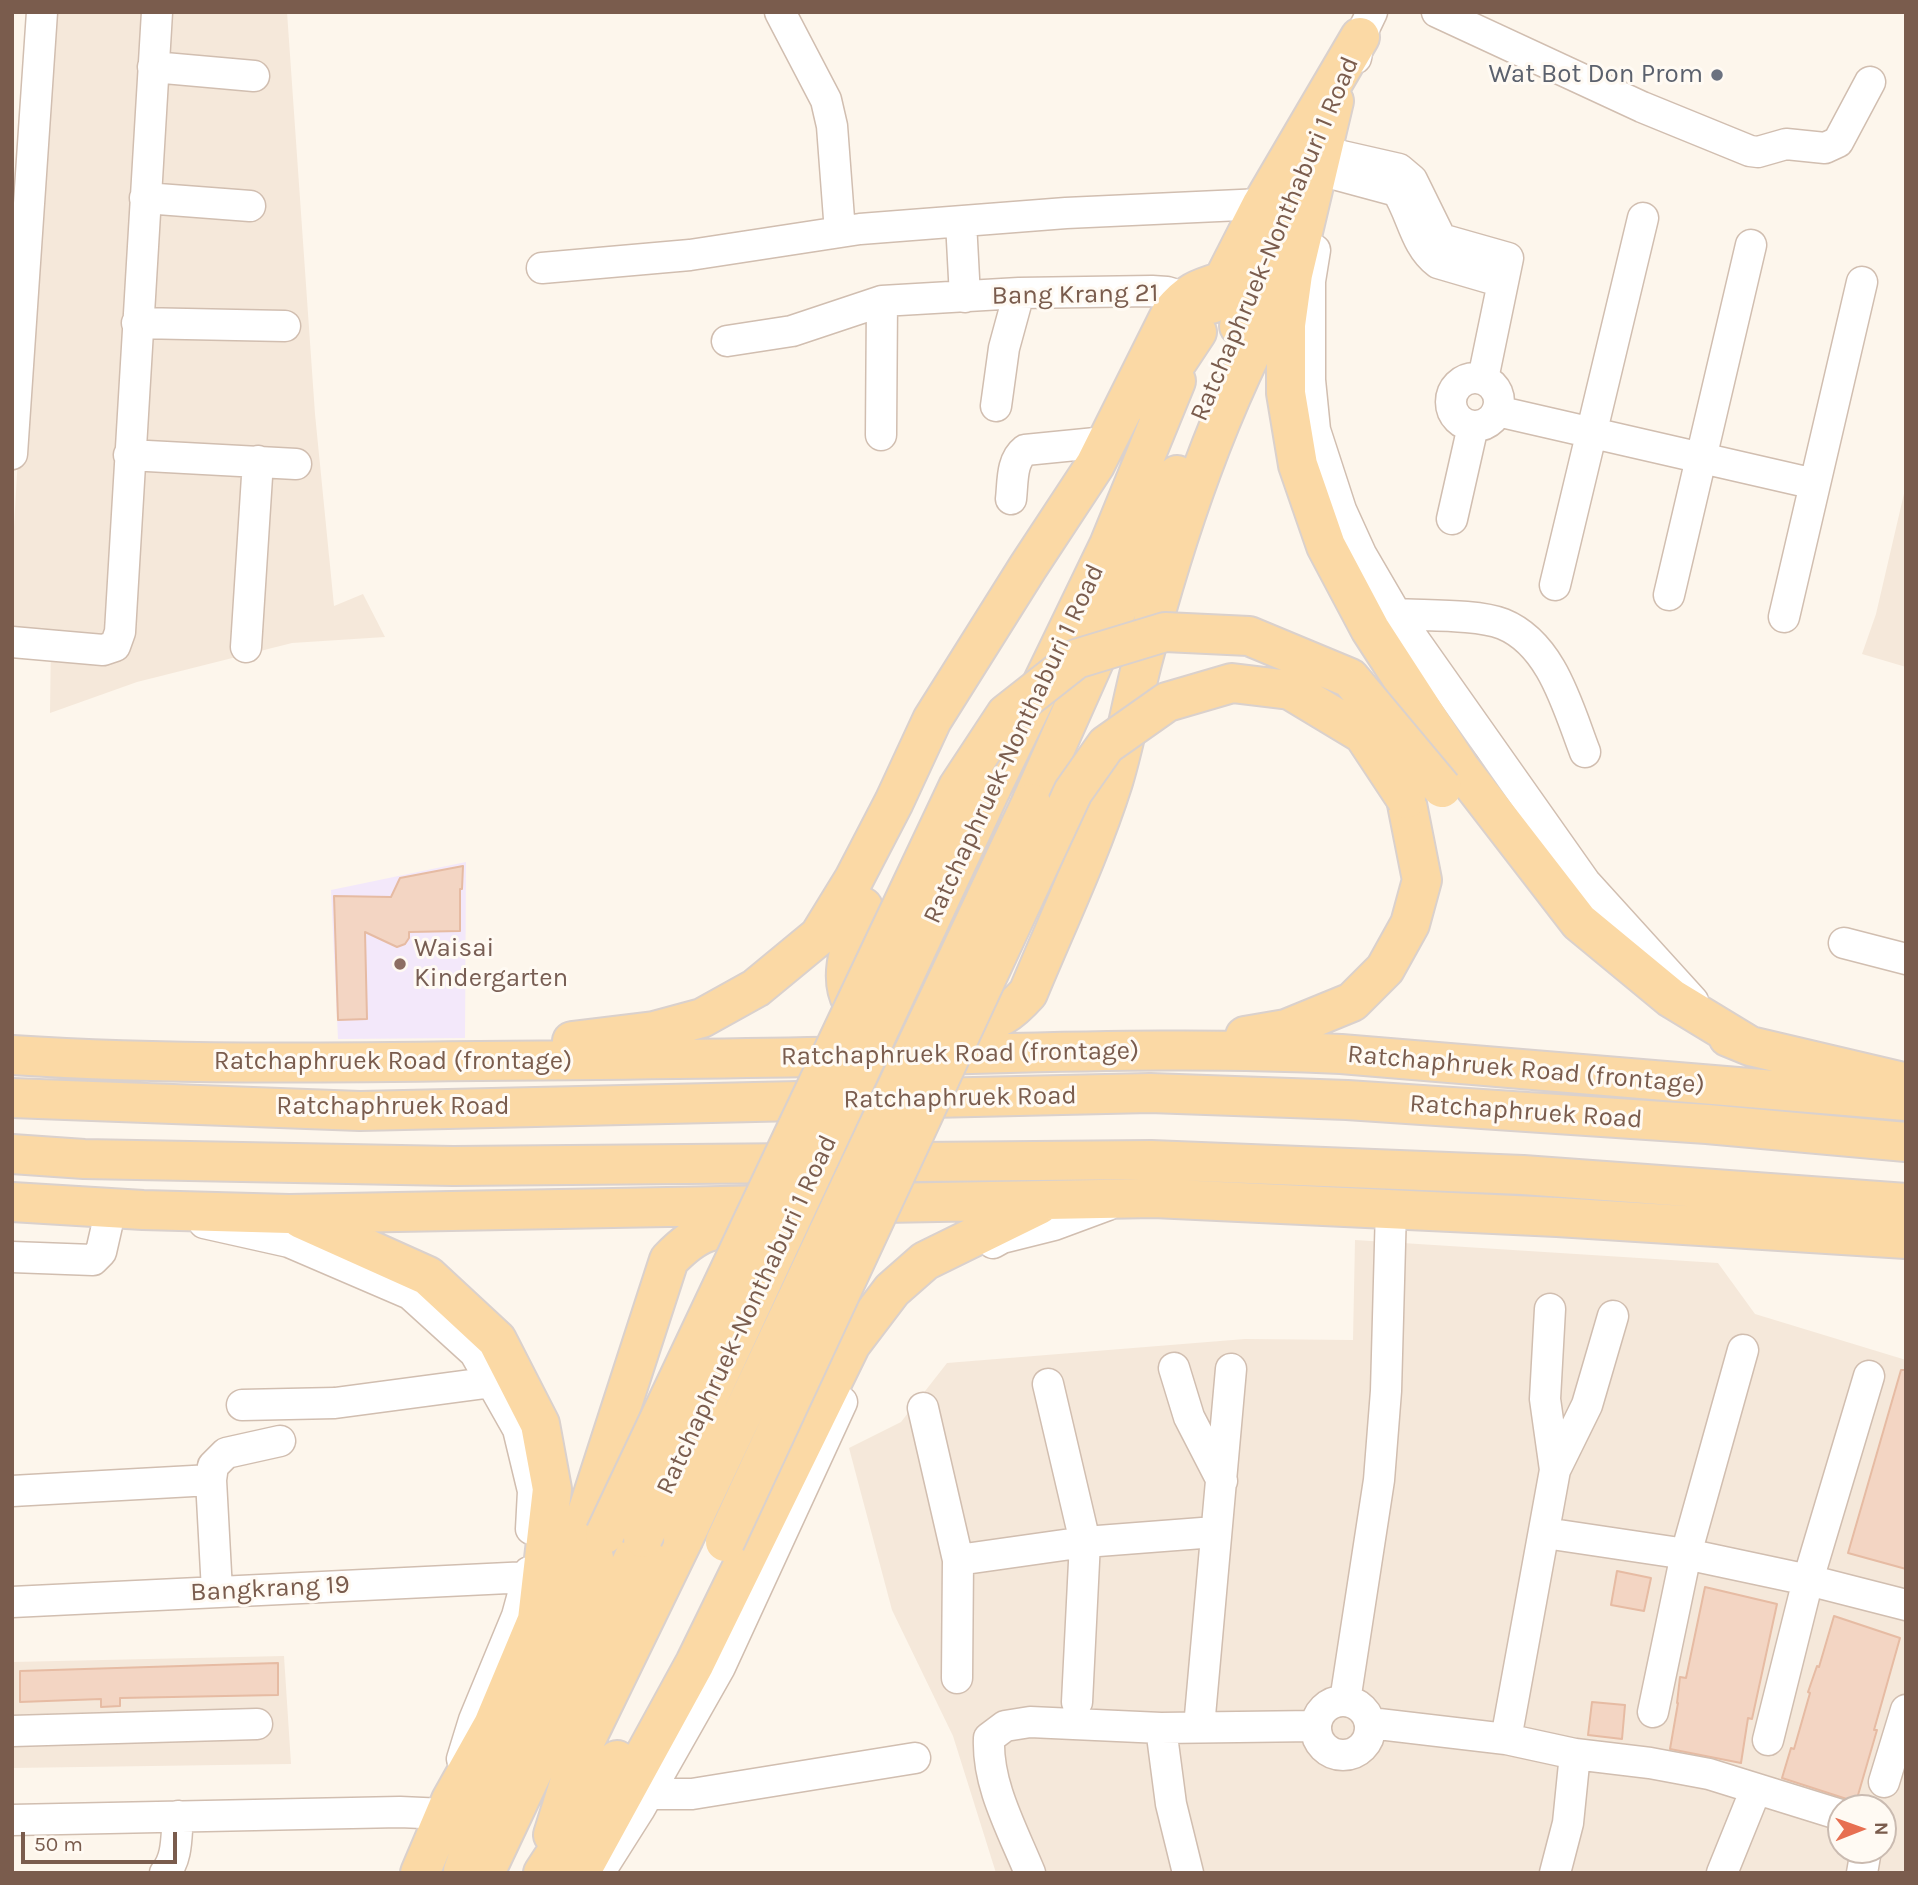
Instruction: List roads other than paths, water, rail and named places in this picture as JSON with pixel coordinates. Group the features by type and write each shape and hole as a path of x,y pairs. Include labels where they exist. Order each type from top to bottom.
{"main road":[{"name":"Ratchaphruek-Nonthaburi 1 Road","path":"542,1873 577,1758 683,1540 1031,803 1162,508 1366,25"},
{"name":"Ratchaphruek-Nonthaburi 1 Road","path":"485,1873 991,789 1109,545 1190,314 1223,281 1262,204 1366,25"},
{"path":"1334,101 1293,274 1286,325 1286,393 1298,465 1326,546 1370,629 1460,768 1579,922 1671,998 1750,1046"},
{"path":"863,907 845,974 847,992 852,1002 971,1024 985,1024 1000,1019 1014,1009 1028,993 1107,798 1183,526 1221,420 1258,336 1293,274"},
{"path":"482,1061 564,1042 654,1031 702,1018 756,988 819,936 854,879 932,720 1095,465 1171,313 1190,314 1049,555 863,907 829,956 788,993 720,1031 596,1062"},
{"path":"463,1873 494,1782 605,1534 958,787 1006,714 1076,659 1166,632 1249,636 1350,678 1442,788 1551,929 1602,973 1669,1014 1750,1046 1906,1082"},
{"path":"542,1873 614,1766 725,1542 1073,792 1106,745 1167,702 1232,683 1290,690 1363,734 1406,799 1422,880 1410,924 1385,969 1352,1002 1286,1029 1163,1050"},
{"name":"Ratchaphruek Road (frontage)","path":"12,1055 99,1061 291,1064 596,1062 1163,1050 1281,1051 1906,1101"},
{"name":"Ratchaphruek Road","path":"12,1098 360,1111 1150,1093 1374,1101 1707,1124 1906,1142"},
{"path":"12,1154 84,1159 453,1166 1150,1160 1523,1175 1906,1203"},
{"path":"1523,1175 1776,1230"},
{"path":"12,1202 289,1214 1125,1198 1391,1208 1906,1239"},
{"path":"580,1873 695,1663 851,1344 892,1290 925,1261 1051,1199"},
{"path":"289,1214 428,1276 496,1340 540,1424 552,1489 537,1620"},
{"path":"420,1873 448,1807 492,1725 586,1516 669,1260 688,1241 707,1231 736,1228 805,1256 844,1289 851,1344"}],"street":[{"path":"12,454 42,12"},
{"path":"12,642 103,650 115,646 120,632 157,12"},
{"path":"780,12 826,100 832,125 840,232"},
{"path":"1437,12 1642,107 1750,151 1758,152 1786,144 1825,148 1838,142 1870,82"},
{"path":"1366,25 1331,163 1310,281 1310,380 1315,430 1341,510 1361,554 1396,614 1585,882 1673,976 1712,1023"},
{"path":"153,67 254,76"},
{"path":"1331,163 1399,169 1412,180 1441,239 1505,270 1483,379"},
{"path":"145,198 250,206"},
{"path":"542,268 690,255 840,232 1066,213 1262,204"},
{"path":"1555,585 1643,218"},
{"path":"961,222 965,297"},
{"path":"1669,595 1751,245"},
{"path":"1784,617 1862,282"},
{"name":"Bang Krang 21","path":"727,341 792,331 882,301 1019,293 1152,291 1190,314"},
{"path":"996,406 1004,348 1019,293"},
{"path":"881,435 882,301"},
{"path":"137,323 285,326"},
{"path":"1466,379 1483,379 1495,388 1499,403 1497,411 1488,423 1472,426 1458,419 1453,413 1451,397 1459,383 1466,379"},
{"path":"1497,411 1815,484"},
{"path":"1452,519 1472,426"},
{"path":"1011,499 1014,465 1018,455 1025,450 1105,442"},
{"path":"129,455 296,464"},
{"path":"246,647 258,461"},
{"path":"1396,614 1486,620 1504,625 1526,638 1540,653 1561,690 1585,752"},
{"path":"1844,943 1906,959"},
{"path":"599,1873 648,1794 720,1667 869,1348 905,1301 942,1270 1002,1238 1054,1225 1125,1198"},
{"path":"1345,1701 1379,1480 1386,1391 1391,1208"},
{"path":"12,1257 93,1260 102,1252 127,1209 289,1242 410,1294 475,1353 518,1429 533,1491 529,1577 517,1616 474,1720 448,1807 400,1812 12,1820"},
{"path":"1506,1739 1555,1470 1545,1399 1550,1309"},
{"path":"1555,1470 1587,1405 1613,1316"},
{"path":"1653,1712 1686,1554 1743,1350"},
{"path":"1174,1368 1189,1417 1222,1481"},
{"path":"1199,1727 1231,1369"},
{"path":"1768,1740 1808,1580 1869,1376"},
{"path":"242,1405 335,1403 493,1382"},
{"path":"1048,1384 1085,1542 1077,1702"},
{"path":"923,1408 958,1560 957,1678"},
{"path":"217,1591 211,1480 213,1466 226,1453 280,1441"},
{"path":"12,1491 211,1480"},
{"path":"958,1560 1085,1542 1215,1532"},
{"path":"1545,1533 1686,1554 1808,1580 1906,1605"},
{"name":"Bangkrang 19","path":"12,1602 529,1577"},
{"path":"1345,1701 1356,1704 1365,1712 1370,1723 1369,1739 1359,1751 1344,1756 1329,1753 1319,1742 1315,1726 1320,1713 1331,1703 1345,1701"},
{"path":"1884,1782 1906,1710"},
{"path":"1030,1873 994,1783 988,1759 989,1738 1004,1726 1030,1722 1161,1728 1315,1726"},
{"path":"1370,1723 1506,1739 1575,1754 1650,1763 1709,1774 1827,1811"},
{"path":"12,1731 257,1724"},
{"path":"1161,1728 1171,1804 1188,1873"},
{"path":"1555,1873 1568,1823 1575,1754"},
{"path":"648,1794 692,1794 915,1758"},
{"path":"1722,1873 1756,1789"},
{"path":"164,1873 170,1867 174,1855 178,1816"}],"place":[{"name":"Wat Bot Don Prom","path":"1717,75"},
{"name":"Waisai Kindergarten","path":"400,964"}]}
